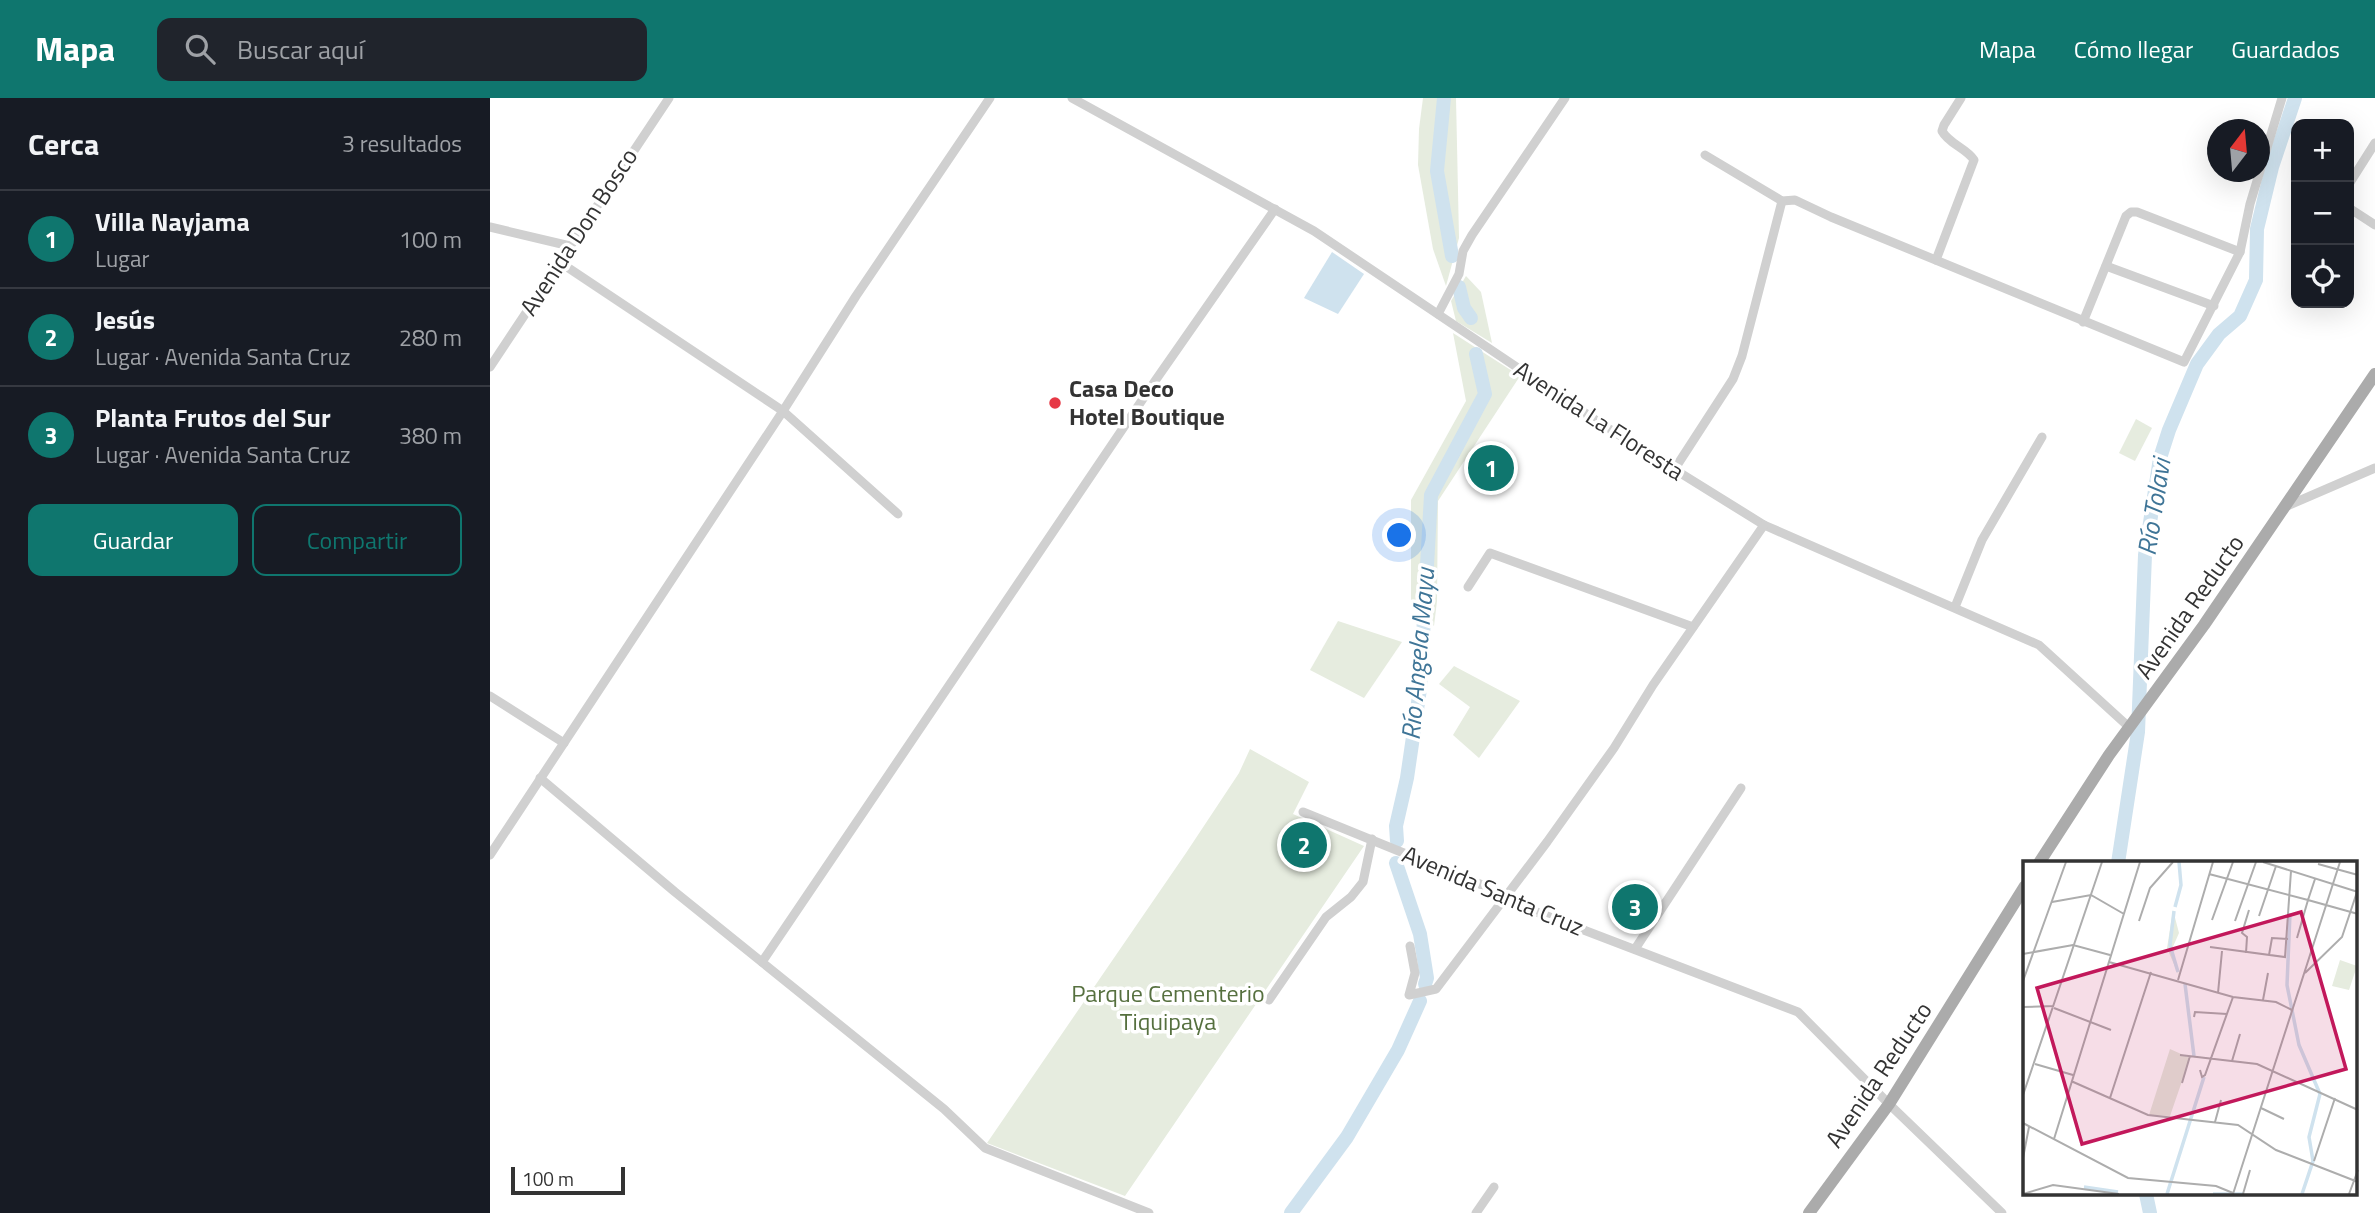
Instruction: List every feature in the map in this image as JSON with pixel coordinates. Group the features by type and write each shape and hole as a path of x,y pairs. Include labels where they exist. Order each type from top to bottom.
{"main road":[{"name":"Avenida Reducto","path":"2040,861 2109,755 2287,506 2375,374"},
{"name":"Avenida Reducto","path":"1809,1213 1889,1104 2023,889"}],"street":[{"name":"Avenida Don Bosco","path":"490,367 669,98"},
{"path":"490,855 856,296 990,98"},
{"name":"Avenida La Floresta","path":"1072,98 1314,231 1674,470 1764,525 2039,645 2132,726"},
{"path":"1438,314 1459,274 1463,251 1472,235 1565,98"},
{"path":"1936,260 1973,160 1970,154 1942,131 1961,98"},
{"path":"1705,155 1782,201 1795,200 2184,362 2240,252 2250,204 2282,98"},
{"path":"2350,182 2375,143"},
{"path":"1674,470 1733,379 1742,356 1782,201"},
{"path":"762,962 1147,393 1275,209"},
{"path":"2354,211 2375,225"},
{"path":"2083,322 2126,216 2131,212 2240,252"},
{"path":"490,227 570,246"},
{"path":"561,264 783,411 898,514"},
{"path":"2106,266 2214,306"},
{"path":"1955,607 1982,540 2042,437"},
{"path":"2287,506 2375,468"},
{"path":"1410,946 1415,973 1409,995 1436,989 1614,748 1764,525"},
{"path":"1468,587 1490,553 1693,627"},
{"path":"490,696 564,743"},
{"path":"540,778 944,1109 985,1148 1149,1213"},
{"path":"1635,949 1741,788"},
{"name":"Avenida Santa Cruz","path":"1303,812 1492,889 1534,911 1798,1012 2002,1213"},
{"path":"1269,1000 1326,917 1351,897 1363,882 1372,839"},
{"path":"1476,1213 1494,1186"}],"green space":[{"path":"1423,98 1456,98 1459,238 1446,286 1433,249 1418,165"},
{"path":"1466,276 1481,292 1492,343 1456,321 1451,301"},
{"path":"1453,333 1520,376 1438,501 1437,601 1434,626 1411,602 1411,500 1466,401"},
{"path":"2136,419 2152,428 2135,461 2119,453"},
{"path":"1338,621 1402,642 1364,698 1310,670"},
{"path":"1454,666 1520,701 1479,758 1453,735 1470,707 1439,684"},
{"name":"Parque Cementerio Tiquipaya","path":"1250,749 1309,782 1293,814 1364,846 1125,1196 987,1143 1186,853 1239,773"}],"water":[{"path":"1332,252 1364,274 1338,314 1304,298"}],"waterway":[{"name":"Río Angela Mayu","path":"1444,98 1437,171 1452,256"},
{"name":"Río Tolavi","path":"2118,861 2138,732 2145,555 2160,458 2197,364 2219,334 2240,316 2256,280 2257,229 2272,167 2295,98"},
{"name":"Río Angela Mayu","path":"1459,287 1464,308 1471,318"},
{"name":"Río Angela Mayu","path":"1397,841 1396,826 1407,778 1420,689 1431,495 1485,394 1476,354"},
{"name":"Río Angela Mayu","path":"1396,863 1420,934 1427,978 1425,984"},
{"name":"Río Angela Mayu","path":"1291,1213 1347,1137 1398,1050 1420,1001"},
{"name":"Río Tolavi","path":"2146,1196 2150,1213"}],"place":[{"name":"Casa Deco Hotel Boutique","path":"1055,403"},
{"name":"Villa Nayjama","path":"1491,468"},
{"name":"Jesús","path":"1304,845"},
{"name":"Planta Frutos del Sur","path":"1635,907"}]}
